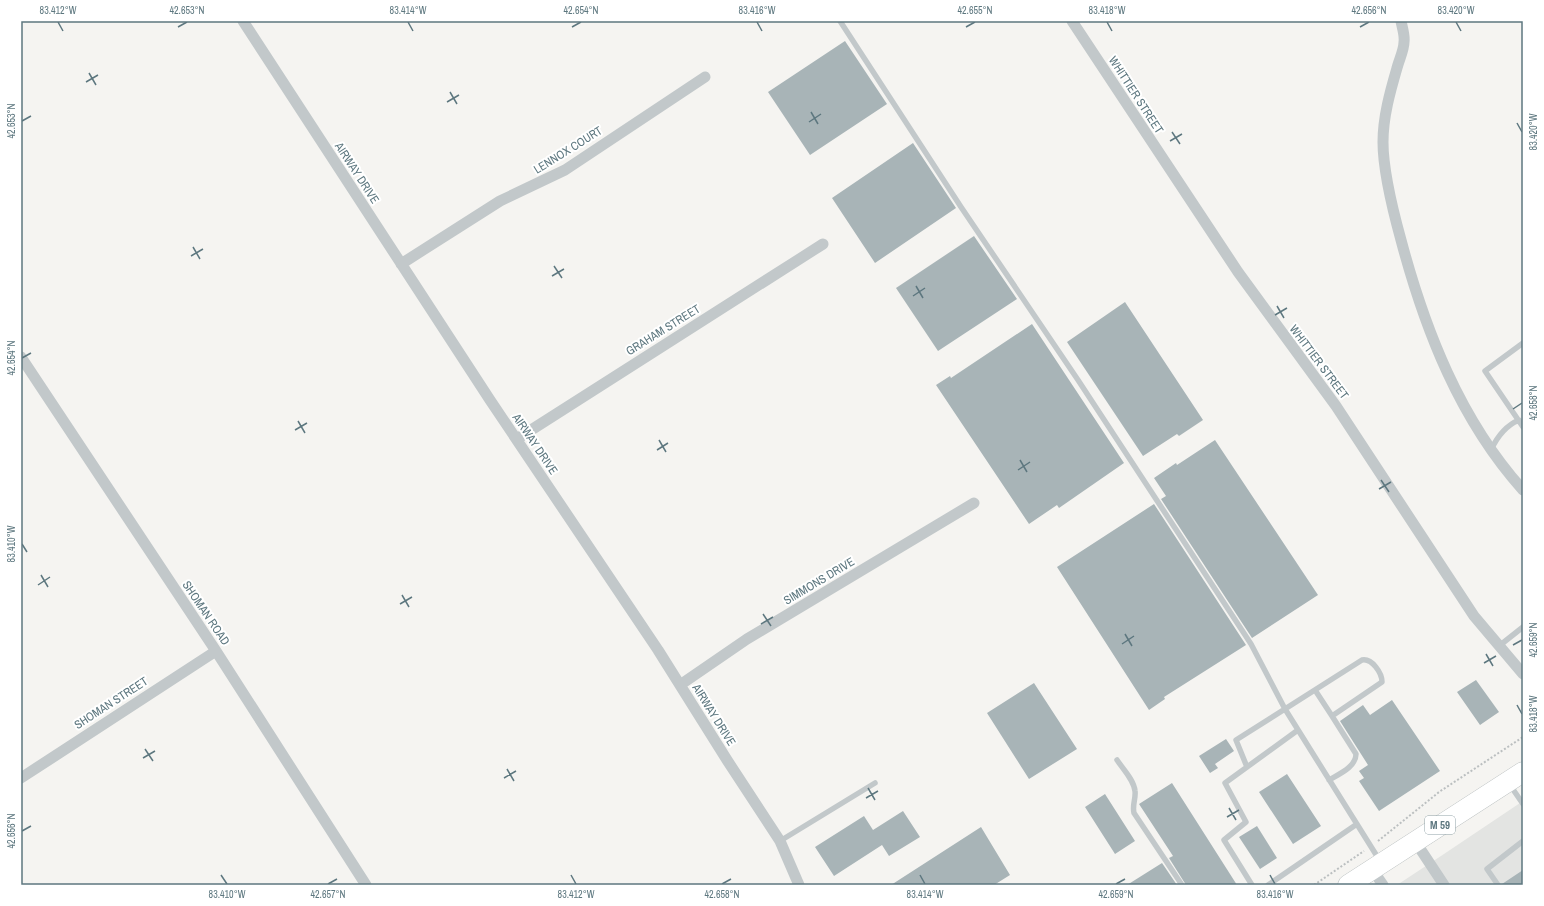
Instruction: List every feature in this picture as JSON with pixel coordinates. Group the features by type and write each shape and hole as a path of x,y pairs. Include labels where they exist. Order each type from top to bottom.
{"highway":[{"name":"M 59","path":"1348,885 1378,873 1415,841 1516,777"}],"street":[{"name":"AIRWAY DRIVE","path":"243,21 401,264 680,685 780,840 799,885"},
{"name":"WHITTIER STREET","path":"1072,21 1238,272 1336,406 1474,616 1523,674"},
{"path":"1401,21 1404,42 1387,106 1383,143 1391,202 1411,279 1441,360 1463,406 1503,468 1523,490"},
{"name":"LENNOX COURT","path":"401,264 500,201 565,170 649,116 705,77"},
{"name":"GRAHAM STREET","path":"517,440 823,244"},
{"name":"SHOMAN ROAD","path":"21,357 216,651 366,885"},
{"name":"SIMMONS DRIVE","path":"680,685 747,639 974,503"},
{"name":"SHOMAN STREET","path":"21,778 216,651"},
{"path":"1415,841 1444,885"}],"lane":[{"path":"840,21 961,207 1078,380 1250,644 1285,709 1370,847 1378,873"},
{"path":"1523,343 1485,370 1523,427"},
{"path":"1491,450 1498,437 1511,424 1518,420"},
{"path":"1500,646 1523,627"},
{"path":"1247,767 1236,740 1362,660 1367,659 1371,661 1382,677 1382,682 1379,686 1332,716"},
{"path":"1315,690 1356,754 1356,760 1353,764 1329,780"},
{"path":"1252,885 1224,840 1246,822 1225,783 1298,730"},
{"path":"1118,760 1134,786 1136,793 1133,808 1134,813 1182,885"},
{"path":"1516,777 1523,804"},
{"path":"780,840 875,783"},
{"path":"1268,885 1356,824"},
{"path":"1498,885 1487,869 1523,841"}],"path":[{"path":"1314,885 1370,847 1439,792 1523,737"}],"shaded area":[{"path":"1523,801 1523,885 1397,885 1444,854"}],"building":[{"path":"845,41 887,104 810,155 768,92"},
{"path":"913,143 956,208 875,263 832,198"},
{"path":"974,236 1017,299 938,351 896,288"},
{"path":"1125,302 1203,420 1179,436 1177,434 1143,456 1067,342"},
{"path":"1032,324 1124,463 1059,508 1057,505 1029,524 936,385 950,376 951,378"},
{"path":"1215,440 1318,595 1252,638 1161,499 1166,496 1154,478"},
{"path":"1154,504 1246,645 1164,697 1165,699 1149,710 1057,567"},
{"path":"1476,680 1499,712 1480,725 1457,692"},
{"path":"1034,683 1077,749 1029,779 987,713"},
{"path":"1392,700 1440,771 1379,811 1359,781 1364,778 1359,771 1368,765 1340,721 1363,705 1370,715"},
{"path":"1226,739 1234,751 1215,764 1218,768 1210,773 1199,756"},
{"path":"1287,774 1321,826 1293,844 1259,792"},
{"path":"1172,783 1237,885 1186,885 1169,858 1173,856 1139,804"},
{"path":"1105,794 1135,841 1115,854 1085,807"},
{"path":"903,811 920,837 889,856 882,845 834,876 815,847 864,816 873,830"},
{"path":"1257,826 1277,858 1260,869 1239,837"},
{"path":"981,827 1010,875 994,885 891,885"},
{"path":"1162,863 1177,885 1127,885"},
{"path":"1523,870 1523,885 1502,885 1502,884"}]}
